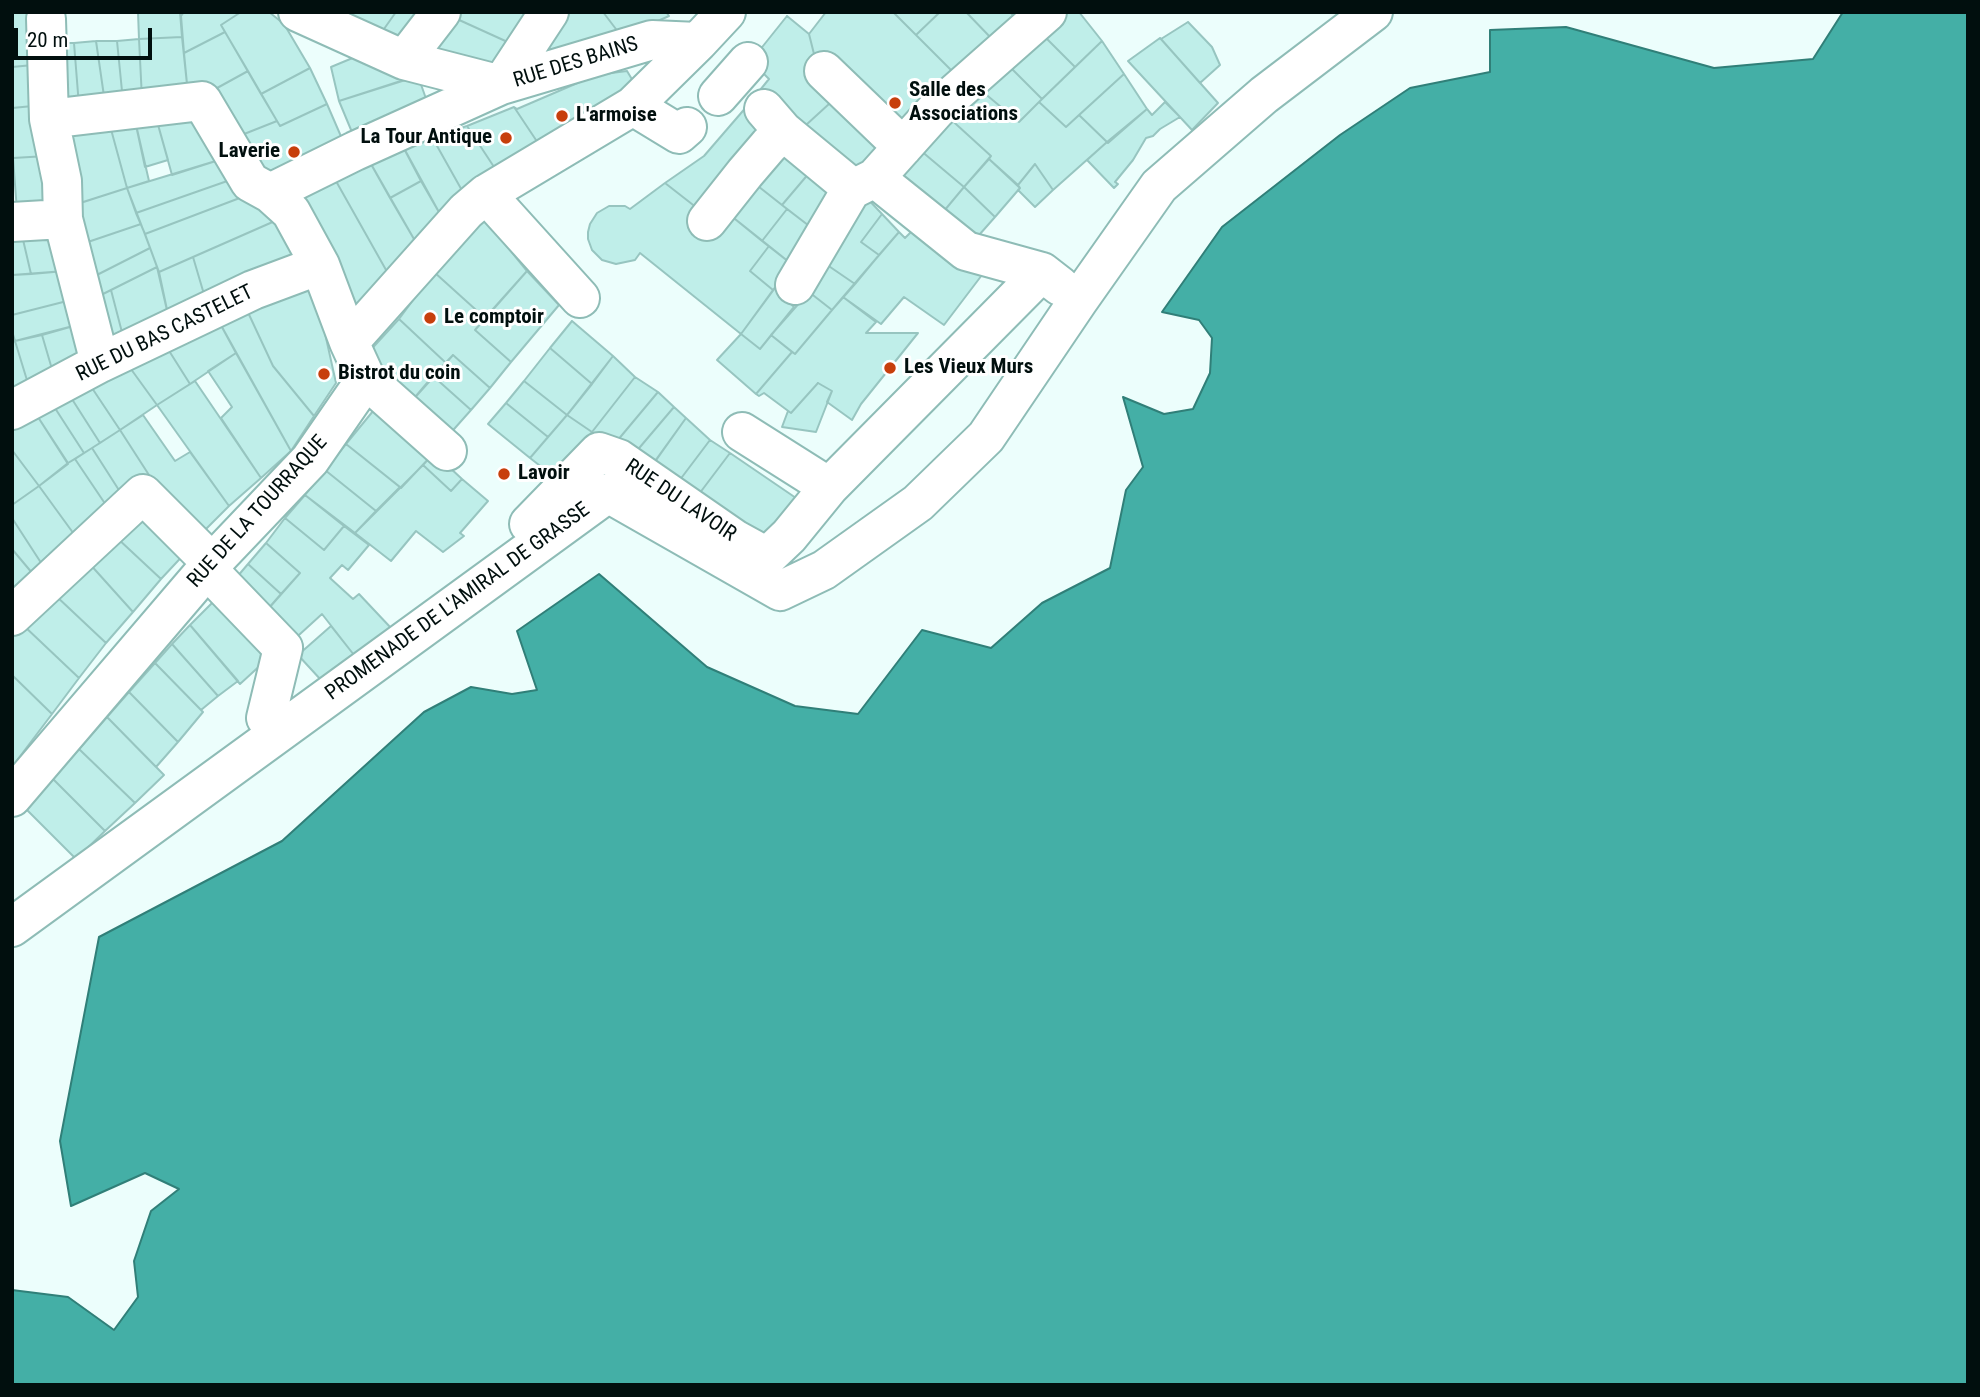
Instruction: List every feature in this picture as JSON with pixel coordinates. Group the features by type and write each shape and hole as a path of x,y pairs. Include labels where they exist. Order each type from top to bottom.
{"street":[{"name":"RUE DES BAINS","path":"298,12 404,60 501,85 652,40 698,42"},
{"path":"404,60 441,12"},
{"path":"270,193 501,85 549,12"},
{"path":"349,342 466,211 486,194 633,106 726,12"},
{"path":"795,285 863,184 903,147 936,110 1046,12"},
{"name":"PROMENADE DE L'AMIRAL DE GRASSE","path":"12,927 608,493 780,592 824,570 918,503 986,437 1159,186 1256,102 1373,12"},
{"path":"46,19 49,119 62,181 63,219 100,363"},
{"path":"824,71 903,147"},
{"path":"707,221 769,145 750,96 846,183 863,184 966,251 1042,272 1078,301"},
{"path":"49,119 202,101 250,182 270,193 291,212 320,265 366,379 447,451"},
{"path":"633,106 679,134 687,127"},
{"path":"486,194 580,298"},
{"path":"12,222 63,219"},
{"name":"RUE DU BAS CASTELET","path":"12,410 100,363 253,290 320,265"},
{"path":"743,432 829,487 1042,272"},
{"name":"RUE DE LA TOURRAQUE","path":"12,797 209,566 310,460 366,379"},
{"name":"RUE DU LAVOIR","path":"529,524 599,452 619,459 736,540 767,557 789,536 829,487"},
{"path":"12,616 143,494 283,648 266,718"}],"water":[{"path":"1843,12 1968,12 1968,1385 12,1385 12,1290 68,1297 114,1330 138,1297 134,1261 151,1211 179,1189 145,1173 71,1206 60,1141 99,937 282,841 424,712 471,687 512,694 537,690 517,631 599,574 707,667 795,706 858,714 922,630 991,648 1042,603 1110,568 1126,490 1143,467 1123,397 1164,414 1193,409 1210,373 1212,338 1199,320 1162,312 1222,227 1340,135 1410,88 1490,72 1490,30 1566,27 1714,68 1813,59"}],"building":[{"path":"12,12 34,12 33,65 12,67"},
{"path":"138,12 180,12 182,37 139,39"},
{"path":"184,12 241,12 221,25 225,32 184,53 181,16"},
{"path":"241,12 269,12 284,24 310,68 261,94 221,25"},
{"path":"330,12 396,12 379,36"},
{"path":"396,12 434,12 407,48 379,36"},
{"path":"534,12 512,44 446,14"},
{"path":"565,12 603,12 622,37 568,58 543,52"},
{"path":"603,12 666,12 669,16 622,37"},
{"name":"Salle des Associations","path":"826,12 893,12 954,73 896,133 814,54 809,34"},
{"path":"893,12 940,12 916,35"},
{"path":"940,12 966,12 992,39 954,73 916,35"},
{"path":"966,12 1010,12 1019,22 992,39"},
{"path":"1062,12 1079,12 1102,41 1075,67 1040,32"},
{"path":"446,14 512,44 493,70 416,54"},
{"path":"787,16 809,34 814,54 826,64 841,93 806,125 788,109 752,100 769,79 751,61"},
{"path":"1188,22 1212,47 1220,65 1200,83 1161,39"},
{"path":"225,32 248,71 208,93 188,94 184,53"},
{"path":"1040,32 1075,67 1042,99 1005,62"},
{"path":"182,37 188,94 142,99 139,39"},
{"path":"1160,38 1218,103 1192,130 1128,61"},
{"path":"139,39 142,99 123,101 117,41"},
{"path":"96,41 117,41 123,101 105,103"},
{"path":"96,41 105,103 79,106 74,43"},
{"path":"1102,41 1124,74 1066,127 1039,102"},
{"path":"56,43 74,43 79,106 58,109"},
{"path":"355,57 407,79 339,101 331,67"},
{"path":"1005,62 1042,99 1019,122 977,87"},
{"path":"33,65 33,106 12,108 12,67"},
{"path":"310,68 327,104 280,126 261,94"},
{"path":"248,71 277,121 234,138 208,93"},
{"path":"627,71 636,86 540,146 514,107 517,109 596,75"},
{"path":"1124,74 1147,109 1108,143 1079,115"},
{"path":"418,76 430,110 354,137 339,101"},
{"path":"977,87 1019,122 1039,102 1066,127 1079,115 1107,142 1053,190 1035,164 1018,185 946,115"},
{"path":"841,93 886,140 855,172 806,125"},
{"path":"1165,102 1180,117 1146,138 1115,182 1118,184 1114,188 1087,160 1147,109 1152,115"},
{"path":"327,104 343,141 258,179 234,138 277,121 280,126"},
{"path":"748,105 765,139 697,208 665,183 704,156"},
{"path":"33,106 47,156 13,158 12,108"},
{"path":"514,107 540,146 498,173 467,126"},
{"path":"195,110 219,160 172,175 155,114"},
{"path":"155,114 168,160 145,167 134,116"},
{"path":"946,115 991,156 964,187 920,150"},
{"path":"134,116 149,181 127,188 109,122"},
{"path":"109,122 127,188 80,203 63,134"},
{"path":"467,126 498,173 464,194 432,137"},
{"path":"432,137 464,194 440,214 400,141"},
{"path":"400,141 421,181 390,198 367,157"},
{"path":"920,150 964,187 939,217 894,180"},
{"path":"774,151 810,172 782,205 749,179"},
{"path":"47,156 52,208 17,211 13,158"},
{"path":"367,157 418,246 390,277 332,174"},
{"path":"989,159 1020,188 995,217 964,187"},
{"path":"219,160 233,179 136,213 127,188"},
{"path":"1035,164 1053,190 1035,207 1018,190 1018,185"},
{"path":"810,172 838,195 817,232 782,205"},
{"path":"332,174 390,277 358,308 295,192"},
{"path":"233,179 245,196 145,234 136,213"},
{"path":"749,179 787,209 762,241 730,215"},
{"path":"421,181 440,214 418,246 390,198"},
{"path":"665,183 697,208 730,215 769,246 750,271 773,290 741,334 640,253 635,260 616,264 602,260 592,250 588,232 597,213 609,206 625,206 630,209"},
{"path":"964,187 995,217 972,243 939,217"},
{"path":"127,188 141,224 79,245 71,206"},
{"path":"862,193 882,214 861,242 879,255 855,284 817,258"},
{"path":"245,196 284,217 159,272 145,234"},
{"path":"787,209 817,232 794,266 762,241"},
{"path":"480,213 527,271 485,318 434,272"},
{"path":"882,214 899,232 879,255 861,242"},
{"path":"284,217 305,259 206,301 193,257"},
{"path":"141,224 150,248 87,280 79,245"},
{"path":"916,227 985,271 944,325 904,297 881,324 843,297 899,232 905,238"},
{"path":"56,228 65,271 31,274 21,231"},
{"path":"21,231 31,274 12,275 12,232"},
{"path":"769,246 794,266 773,290 750,271"},
{"path":"150,248 157,267 91,300 87,280"},
{"path":"193,257 206,301 169,319 159,272"},
{"path":"817,258 855,284 832,310 809,292"},
{"path":"157,267 169,319 124,340 111,290"},
{"path":"65,271 71,300 12,315 12,275"},
{"path":"527,271 559,305 511,362 475,330"},
{"path":"434,272 485,318 475,330 511,362 490,388 453,355 446,363 399,319"},
{"path":"313,279 336,383 314,416 273,366 245,306"},
{"path":"775,288 794,307 760,349 741,334"},
{"path":"111,290 124,340 105,349 91,300"},
{"path":"809,292 832,310 795,354 771,335"},
{"path":"843,297 876,322 866,333 918,333 861,404 852,420 827,402 832,391 818,383 791,413 764,393 759,396 756,394 792,352 795,354"},
{"path":"71,300 77,325 15,341 12,315"},
{"path":"245,306 273,366 314,416 291,451 217,318"},
{"path":"217,318 236,353 190,384 166,346"},
{"path":"399,319 446,363 410,403 366,355"},
{"path":"572,321 613,356 592,384 550,348"},
{"path":"77,325 88,357 54,376 42,335"},
{"path":"741,334 760,349 771,335 792,352 756,394 717,360"},
{"path":"42,335 54,376 30,390 15,341"},
{"path":"15,341 30,390 12,399 12,342"},
{"path":"166,346 190,384 157,405 128,365"},
{"path":"550,348 592,384 567,415 524,381"},
{"path":"236,353 291,451 261,478 221,418 232,407 208,371"},
{"path":"453,355 490,388 471,410 433,376"},
{"path":"613,356 635,377 592,432 567,415"},
{"path":"128,365 157,405 120,430 90,385"},
{"path":"433,376 471,410 447,437 410,403"},
{"path":"635,377 658,392 612,447 592,432"},
{"path":"195,381 261,478 229,506 157,405"},
{"path":"524,381 567,415 548,437 506,403"},
{"path":"818,383 832,391 816,432 782,427 788,411 791,413"},
{"path":"90,385 120,430 100,443 70,396"},
{"path":"658,392 674,407 629,460 612,447"},
{"path":"70,396 100,443 84,453 53,405"},
{"path":"506,403 548,437 530,458 488,424"},
{"path":"53,405 84,453 68,463 36,414"},
{"path":"378,405 434,453 401,488 346,444"},
{"path":"674,407 686,418 647,473 629,460"},
{"path":"36,414 68,464 39,486 12,450 12,426"},
{"path":"143,415 175,461 190,452 229,506 197,538 149,475 120,430"},
{"path":"567,415 592,432 557,479 530,458"},
{"path":"686,418 710,440 676,485 650,468"},
{"path":"120,430 149,475 124,498 92,448"},
{"path":"710,440 730,453 693,502 676,485"},
{"path":"346,444 400,487 376,511 325,470"},
{"path":"92,448 124,498 110,511 75,459"},
{"path":"12,450 39,486 12,505"},
{"path":"434,453 462,479 451,491 423,465"},
{"path":"730,453 796,498 755,547 693,502"},
{"path":"75,459 110,511 79,541 39,486"},
{"path":"423,465 451,491 462,479 488,501 460,533 464,536 443,552 416,531 391,561 355,533"},
{"path":"325,470 376,511 355,533 305,495"},
{"path":"39,486 79,541 47,572 12,518 12,505"},
{"path":"305,495 344,526 324,550 285,518"},
{"path":"146,507 189,549 161,579 116,537"},
{"path":"12,518 47,572 38,580 12,549"},
{"path":"285,518 324,550 344,526 369,545 348,570 342,565 330,578 353,599 359,594 391,628 354,655 322,614 288,645 261,617 300,573 266,543"},
{"path":"116,537 161,579 133,612 88,562"},
{"path":"266,543 300,573 281,594 248,564"},
{"path":"12,549 38,580 12,595"},
{"path":"88,562 133,612 106,643 55,595"},
{"path":"248,564 281,594 261,617 231,584"},
{"path":"221,594 276,651 240,684 190,625"},
{"path":"55,595 106,643 79,678 23,625"},
{"path":"23,625 79,678 52,714 12,675 12,635"},
{"path":"190,625 238,681 218,696 172,644"},
{"path":"331,626 354,655 321,680 298,655"},
{"path":"172,644 218,696 201,710 155,663"},
{"path":"155,663 203,712 178,742 129,692"},
{"path":"12,675 52,714 12,767"},
{"path":"129,692 178,742 156,767 107,717"},
{"path":"107,717 164,775 135,803 79,749"},
{"path":"79,749 135,803 105,831 53,779"},
{"path":"53,779 105,831 76,859 26,809"}],"place":[{"name":"Salle des Associations","path":"895,103"},
{"name":"L'armoise","path":"562,116"},
{"name":"La Tour Antique","path":"506,138"},
{"name":"Laverie","path":"294,152"},
{"name":"Le comptoir","path":"430,318"},
{"name":"Les Vieux Murs","path":"890,368"},
{"name":"Bistrot du coin","path":"324,374"},
{"name":"Lavoir","path":"504,474"}]}
